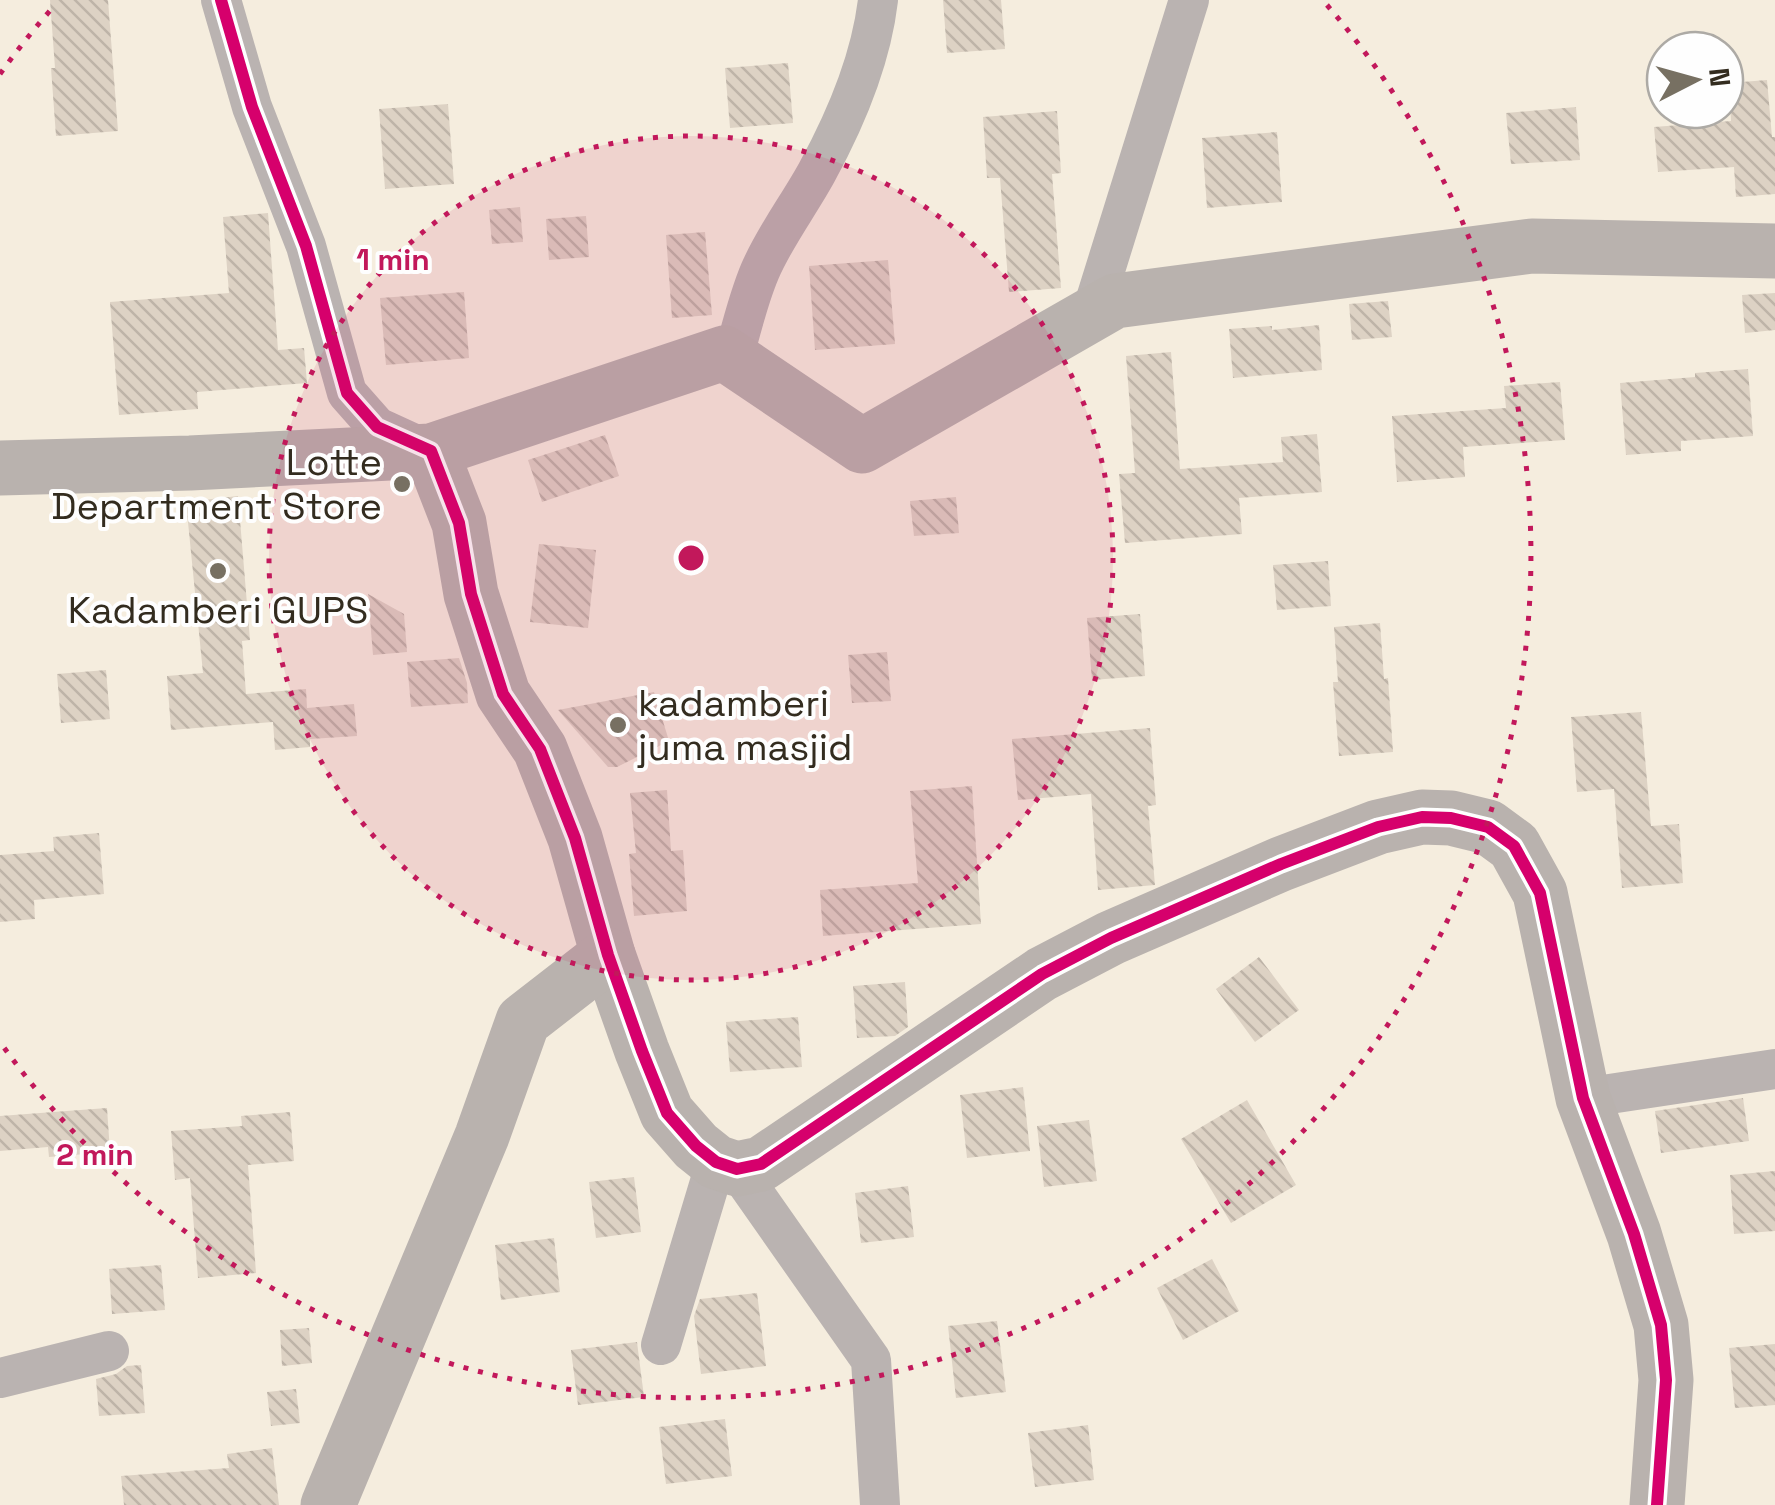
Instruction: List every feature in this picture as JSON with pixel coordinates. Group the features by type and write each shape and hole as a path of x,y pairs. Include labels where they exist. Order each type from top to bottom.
{"street":[{"path":"221,0 252,107 306,246 348,393 378,427 431,451 459,522 471,594 504,694 540,749 576,838 608,955 667,1113 696,1146 727,1165 871,1360 880,1505"},
{"path":"732,359 760,270 816,174 862,74 878,0"},
{"path":"1092,315 1189,0"},
{"path":"0,468 431,451 724,353 862,446 1114,301 1532,246 1775,251"},
{"path":"727,1165 761,1164 1042,974 1111,938 1281,864 1378,827 1422,817 1451,818 1488,827 1514,846 1540,893 1583,1098 1634,1234 1661,1325 1666,1380 1657,1505"},
{"path":"328,1505 482,1136 522,1022 608,955"},
{"path":"1583,1098 1775,1069"},
{"path":"661,1344 727,1165"},
{"path":"0,1378 109,1351"}],"building":[{"path":"50,0 108,0 118,131 56,136"},
{"path":"943,0 1001,0 1005,49 947,53"},
{"path":"788,63 793,123 730,128 725,68"},
{"path":"1767,80 1775,137 1775,194 1736,197 1734,167 1658,172 1654,130 1745,130 1745,82"},
{"path":"448,104 454,184 385,189 379,109"},
{"path":"1576,107 1580,160 1511,164 1506,113"},
{"path":"1057,111 1061,173 1052,174 1061,288 1009,292 1000,178 987,178 983,117"},
{"path":"1277,132 1282,202 1207,208 1202,138"},
{"path":"520,207 523,242 492,244 489,210"},
{"path":"268,213 278,350 304,348 307,383 197,392 198,409 119,415 110,302 229,293 223,217"},
{"path":"586,216 589,257 549,260 546,219"},
{"path":"705,232 712,315 672,318 666,235"},
{"path":"888,260 895,344 815,350 809,266"},
{"path":"464,292 469,358 386,365 380,298"},
{"path":"1775,293 1775,330 1745,333 1742,295"},
{"path":"1388,301 1392,337 1352,340 1349,304"},
{"path":"1319,325 1322,370 1233,378 1229,329"},
{"path":"1171,352 1180,469 1283,462 1281,437 1317,434 1322,492 1239,498 1242,534 1125,543 1119,474 1135,473 1126,356"},
{"path":"1748,369 1753,436 1681,441 1681,451 1626,455 1620,383"},
{"path":"1560,382 1565,440 1463,447 1465,477 1397,482 1392,416 1506,408 1504,386"},
{"path":"605,435 619,476 542,502 528,460"},
{"path":"238,496 250,640 242,641 246,694 306,689 307,708 354,704 357,736 310,739 310,747 275,750 273,722 171,730 167,676 203,673 186,502"},
{"path":"956,497 959,533 914,536 910,501"},
{"path":"539,544 596,550 588,628 530,622"},
{"path":"1328,561 1331,606 1277,610 1273,565"},
{"path":"368,594 404,614 407,652 373,655"},
{"path":"1140,614 1145,676 1092,680 1087,618"},
{"path":"1380,623 1393,752 1339,756 1333,682 1338,682 1334,627"},
{"path":"887,652 891,701 852,703 848,655"},
{"path":"459,658 468,703 411,707 407,662"},
{"path":"106,670 110,719 61,723 57,674"},
{"name":"kadamberi juma masjid","path":"654,692 669,741 617,767 608,767 558,710"},
{"path":"1641,712 1651,826 1679,824 1683,883 1622,888 1614,789 1577,792 1571,717"},
{"path":"1150,728 1156,805 1148,806 1155,885 1098,890 1091,794 1018,800 1012,739"},
{"path":"972,786 981,924 823,936 820,890 918,883 910,791"},
{"path":"667,790 671,851 683,850 687,911 634,916 629,854 636,853 630,793"},
{"path":"99,833 104,894 34,900 35,919 0,922 0,855 54,851 53,837"},
{"path":"1259,957 1299,1010 1255,1042 1216,989"},
{"path":"905,982 908,1027 895,1036 857,1038 853,986"},
{"path":"798,1017 802,1067 730,1072 726,1022"},
{"path":"1023,1087 1030,1151 967,1158 960,1095"},
{"path":"1743,1098 1749,1141 1661,1153 1655,1111"},
{"path":"1247,1100 1296,1185 1231,1223 1181,1139"},
{"path":"107,1108 110,1152 49,1157 48,1147 0,1151 0,1116"},
{"path":"290,1112 294,1161 248,1165 256,1273 198,1278 190,1178 175,1180 171,1131 242,1126 241,1116"},
{"path":"1089,1120 1097,1181 1044,1187 1037,1126"},
{"path":"1775,1171 1775,1231 1734,1234 1730,1175"},
{"path":"634,1177 641,1232 596,1238 589,1182"},
{"path":"908,1186 914,1237 861,1243 855,1193"},
{"path":"554,1238 560,1292 501,1300 495,1245"},
{"path":"1212,1259 1239,1311 1183,1340 1157,1288"},
{"path":"161,1265 165,1310 112,1314 109,1269"},
{"path":"757,1293 766,1366 701,1374 694,1316 700,1299"},
{"path":"997,1321 1006,1392 956,1398 948,1326"},
{"path":"309,1328 312,1363 282,1366 280,1330"},
{"path":"637,1342 644,1397 578,1405 571,1350"},
{"path":"1775,1344 1775,1405 1735,1408 1729,1348"},
{"path":"141,1365 145,1413 99,1416 96,1379 116,1374 127,1366"},
{"path":"296,1389 300,1423 271,1426 267,1392"},
{"path":"725,1419 732,1476 666,1484 659,1427"},
{"path":"1088,1425 1094,1480 1035,1487 1028,1433"},
{"path":"272,1448 279,1505 124,1505 121,1476 229,1468 227,1454"}],"cycle path":[{"path":"221,0 252,107 306,246 347,393 377,427 431,451 459,523 471,594 503,694 540,749 575,838 608,955 667,1113 696,1146 716,1162 737,1169 761,1164 1042,974 1111,938 1281,864 1378,827 1422,817 1451,818 1488,827 1514,846 1540,893 1583,1098 1634,1234 1661,1325 1666,1380 1657,1505"}],"place":[{"name":"Lotte Department Store","path":"402,484"},
{"name":"Kadamberi GUPS","path":"218,571"},
{"name":"kadamberi juma masjid","path":"618,725"}]}
